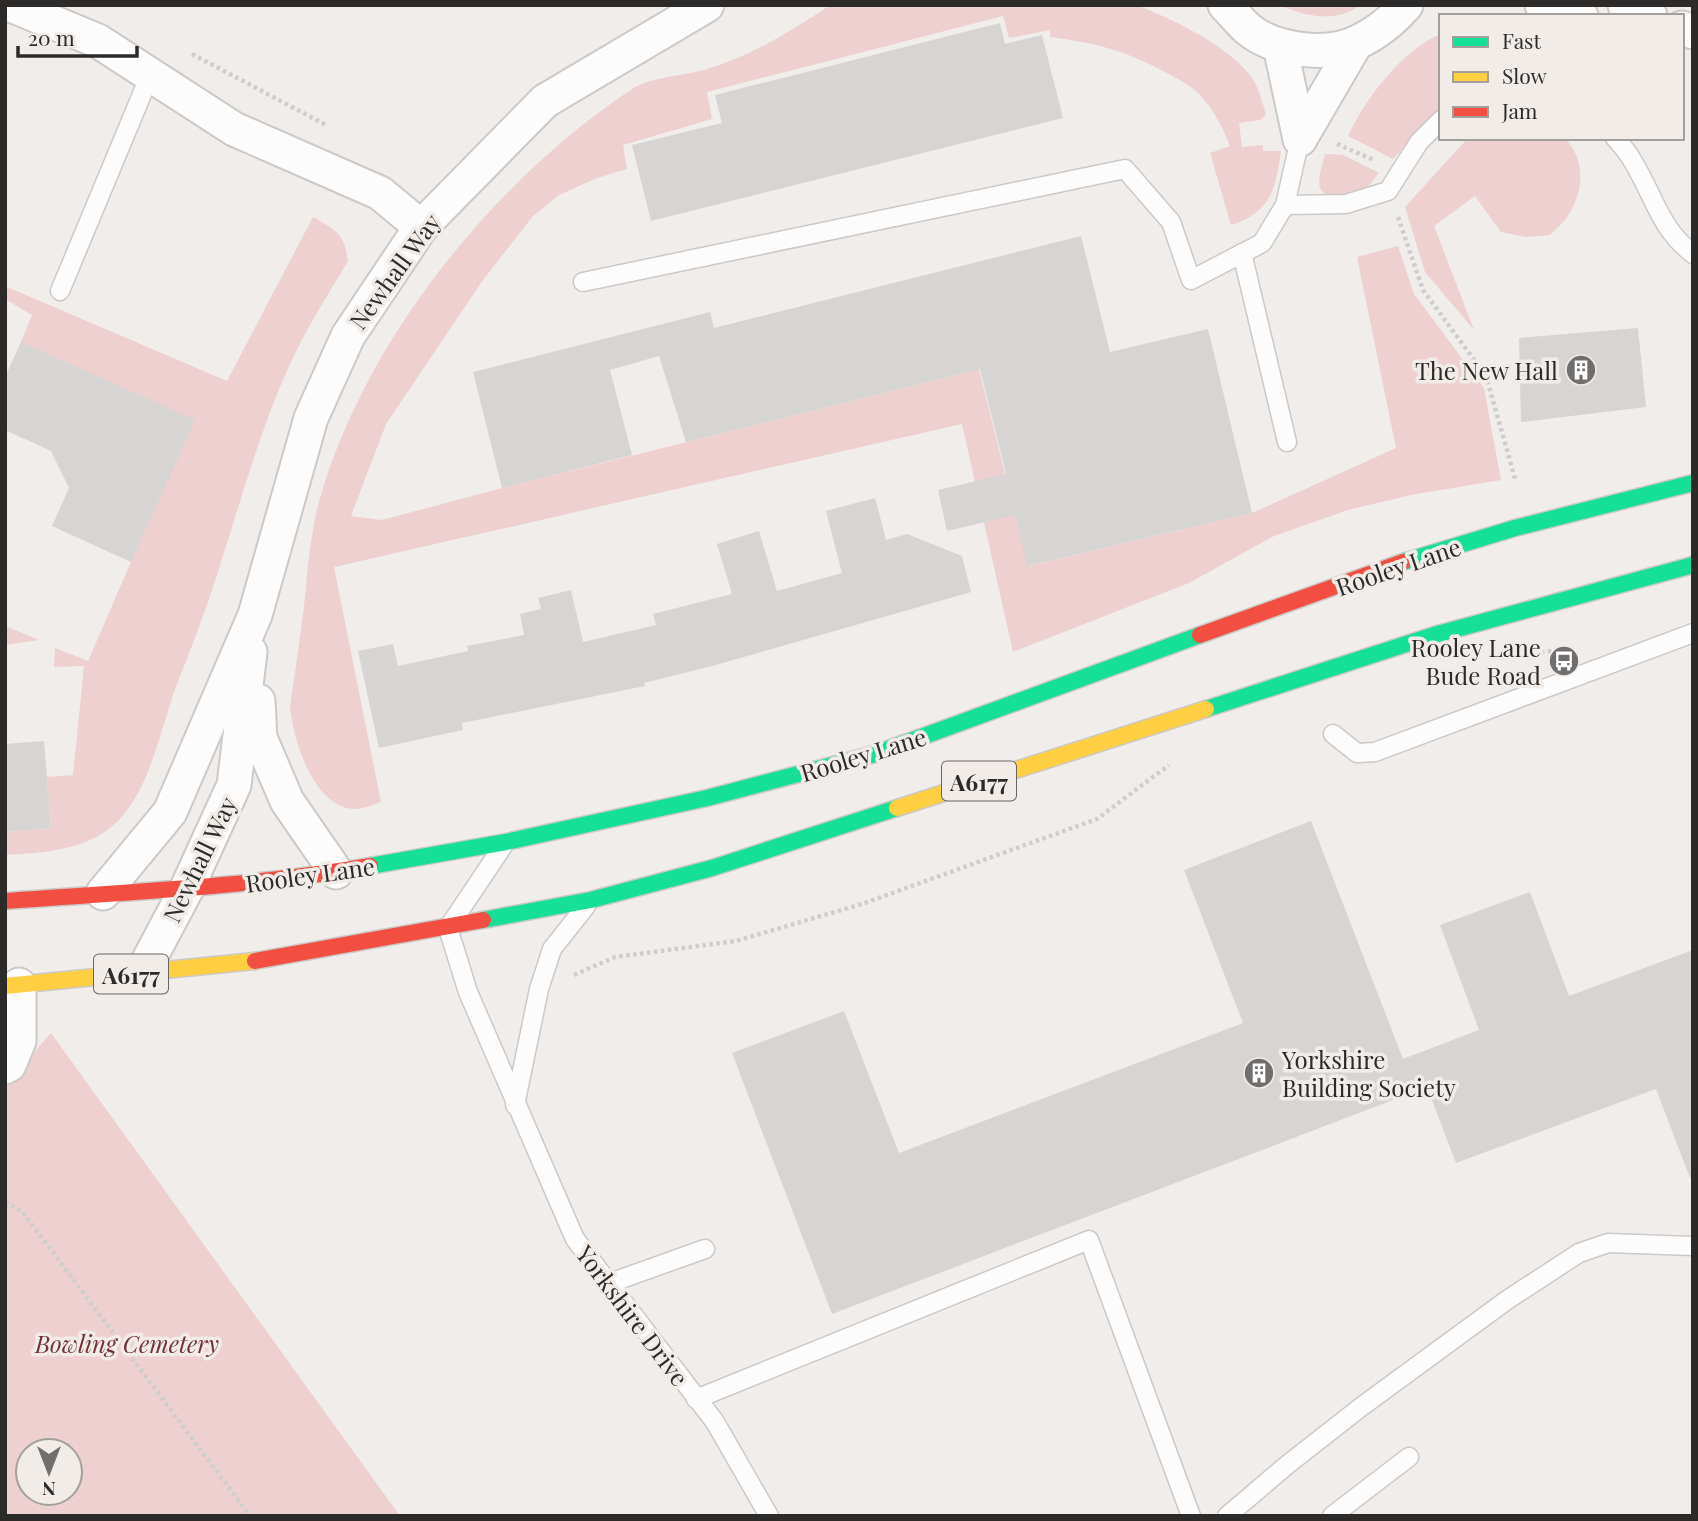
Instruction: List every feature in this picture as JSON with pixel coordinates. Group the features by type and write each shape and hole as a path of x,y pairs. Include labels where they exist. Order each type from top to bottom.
{"highway":[{"name":"Rooley Lane","path":"5,901 187,888 336,873 506,842 707,798 875,754 1429,552 1693,484"},
{"name":"A6177","path":"12,985 257,961 591,901 712,868 1434,635 1693,565"}],"street":[{"path":"11,5 98,41 234,129 380,193 421,227"},
{"name":"Newhall Way","path":"103,893 170,813 255,615 311,418 348,336 421,227 545,101 707,5"},
{"path":"1225,5 1250,31 1280,46 1319,51 1356,43 1391,22 1406,5"},
{"path":"1542,5 1574,14"},
{"path":"1625,5 1645,14"},
{"path":"1303,135 1356,43"},
{"path":"1280,46 1303,135"},
{"name":"Newhall Way","path":"255,615 260,738 287,801 336,873"},
{"name":"Newhall Way","path":"142,972 187,888 234,785 255,615"},
{"path":"5,1067 9,1065 19,1041 12,985"}],"lane":[{"path":"60,291 150,75"},
{"path":"1285,205 1346,204 1388,191 1419,142 1439,122"},
{"path":"583,282 1125,169 1171,222 1191,280 1262,243 1285,205 1303,135"},
{"path":"1617,140 1632,159 1676,241 1693,254"},
{"path":"1242,254 1287,442"},
{"path":"1333,734 1357,753 1375,752 1693,633"},
{"path":"448,928 506,842"},
{"path":"515,1105 539,989 552,948 591,901"},
{"name":"Yorkshire Drive","path":"448,928 468,992 575,1239 715,1422 765,1514"},
{"path":"696,1399 1089,1240 1191,1516"},
{"path":"1227,1516 1361,1407 1507,1300 1579,1253 1608,1243 1693,1246"},
{"path":"607,1284 705,1249"},
{"path":"1332,1516 1409,1457"}],"path":[{"path":"186,51 332,129"},
{"path":"1303,135 1382,163 1388,191 1423,289 1486,376 1516,482"},
{"path":"1514,655 1564,650"},
{"path":"539,989 559,1003 572,975 615,957 736,940 862,904 1097,819 1176,760"},
{"path":"5,1202 22,1211 250,1516"}],"green space":[{"path":"830,5 1136,5 1151,11 1215,45 1242,66 1252,78 1266,114 1260,120 1239,123 1242,147 1263,145 1263,151 1281,151 1274,187 1263,206 1244,220 1231,225 1210,153 1230,146 1214,113 1197,92 1138,59 1098,45 1050,37 1050,30 1009,38 1003,16 707,92 712,119 623,145 627,169 597,178 559,195 533,216 483,280 386,424 351,516 382,520 979,369 1028,566 1252,513 1396,448 1357,257 1398,246 1414,294 1484,388 1501,480 1411,495 1348,510 1274,536 1189,583 1013,652 962,424 334,567 381,802 354,809 327,797 308,769 301,753 290,707 310,547 320,498 341,438 369,379 403,322 442,268 485,216 532,169 581,126 639,85 721,65 785,34"},
{"path":"1280,5 1361,5 1341,14 1321,16 1300,13"},
{"path":"1439,35 1439,112 1393,159 1348,136 1364,107 1386,77 1427,41"},
{"path":"1466,140 1566,140 1579,165 1580,185 1574,205 1565,220 1550,235 1526,237 1501,232 1475,196 1434,226 1474,330 1425,272 1405,207"},
{"path":"1325,154 1343,155 1379,173 1363,190 1342,196 1323,193 1319,184"},
{"path":"313,217 338,234 344,244 348,261 316,314 276,396 209,599 139,790 119,820 95,838 51,851 5,855 5,832 51,828 47,777 73,775 84,666 54,667 55,648 88,661 131,562 21,342 32,315 5,299 5,286 227,381"},
{"path":"5,626 39,640 5,645"},
{"name":"Bowling Cemetery","path":"51,1033 400,1516 5,1516 5,1085"}],"building":[{"path":"1000,23 1005,44 1042,35 1063,118 651,221 632,145 722,123 715,95"},
{"path":"1081,236 1110,352 1208,329 1252,513 1027,566 1015,515 947,531 938,490 1006,474 980,369 686,442 659,356 610,370 632,455 502,488 473,372 710,312 714,328"},
{"name":"The New Hall","path":"1638,328 1646,407 1521,422 1519,338"},
{"path":"21,342 195,420 131,562 52,526 69,488 51,451 5,430 5,377"},
{"path":"875,498 886,540 907,534 962,556 971,592 644,683 645,686 462,723 463,730 379,748 358,651 393,644 398,666 468,651 467,646 524,635 520,614 541,609 538,598 571,590 583,642 656,625 653,614 732,594 717,544 759,531 777,591 842,573 826,511"},
{"path":"44,741 51,828 5,832 5,744"},
{"name":"Yorkshire Building Society","path":"1311,821 1403,1059 1479,1030 1440,925 1530,892 1569,996 1693,950 1693,1178 1690,1178 1656,1089 1456,1163 1427,1087 832,1314 732,1053 844,1011 899,1153 1243,1023 1184,870"}],"traffic: fast":[{"path":"1403,562 1515,528 1693,483"},
{"path":"1206,709 1434,635 1693,565"},
{"path":"370,866 506,842 707,798 875,754 1200,635"},
{"path":"483,920 591,900 712,868 897,808"}],"traffic: slow":[{"path":"897,808 1206,709"},
{"path":"5,986 255,961"}],"traffic: jam":[{"path":"1200,635 1403,562"},
{"path":"5,901 234,884 370,866"},
{"path":"255,961 483,920"}],"place":[{"name":"The New Hall","path":"1581,370"},
{"name":"Rooley Lane Bude Road","path":"1564,661"},
{"name":"Yorkshire Building Society","path":"1259,1073"}]}
